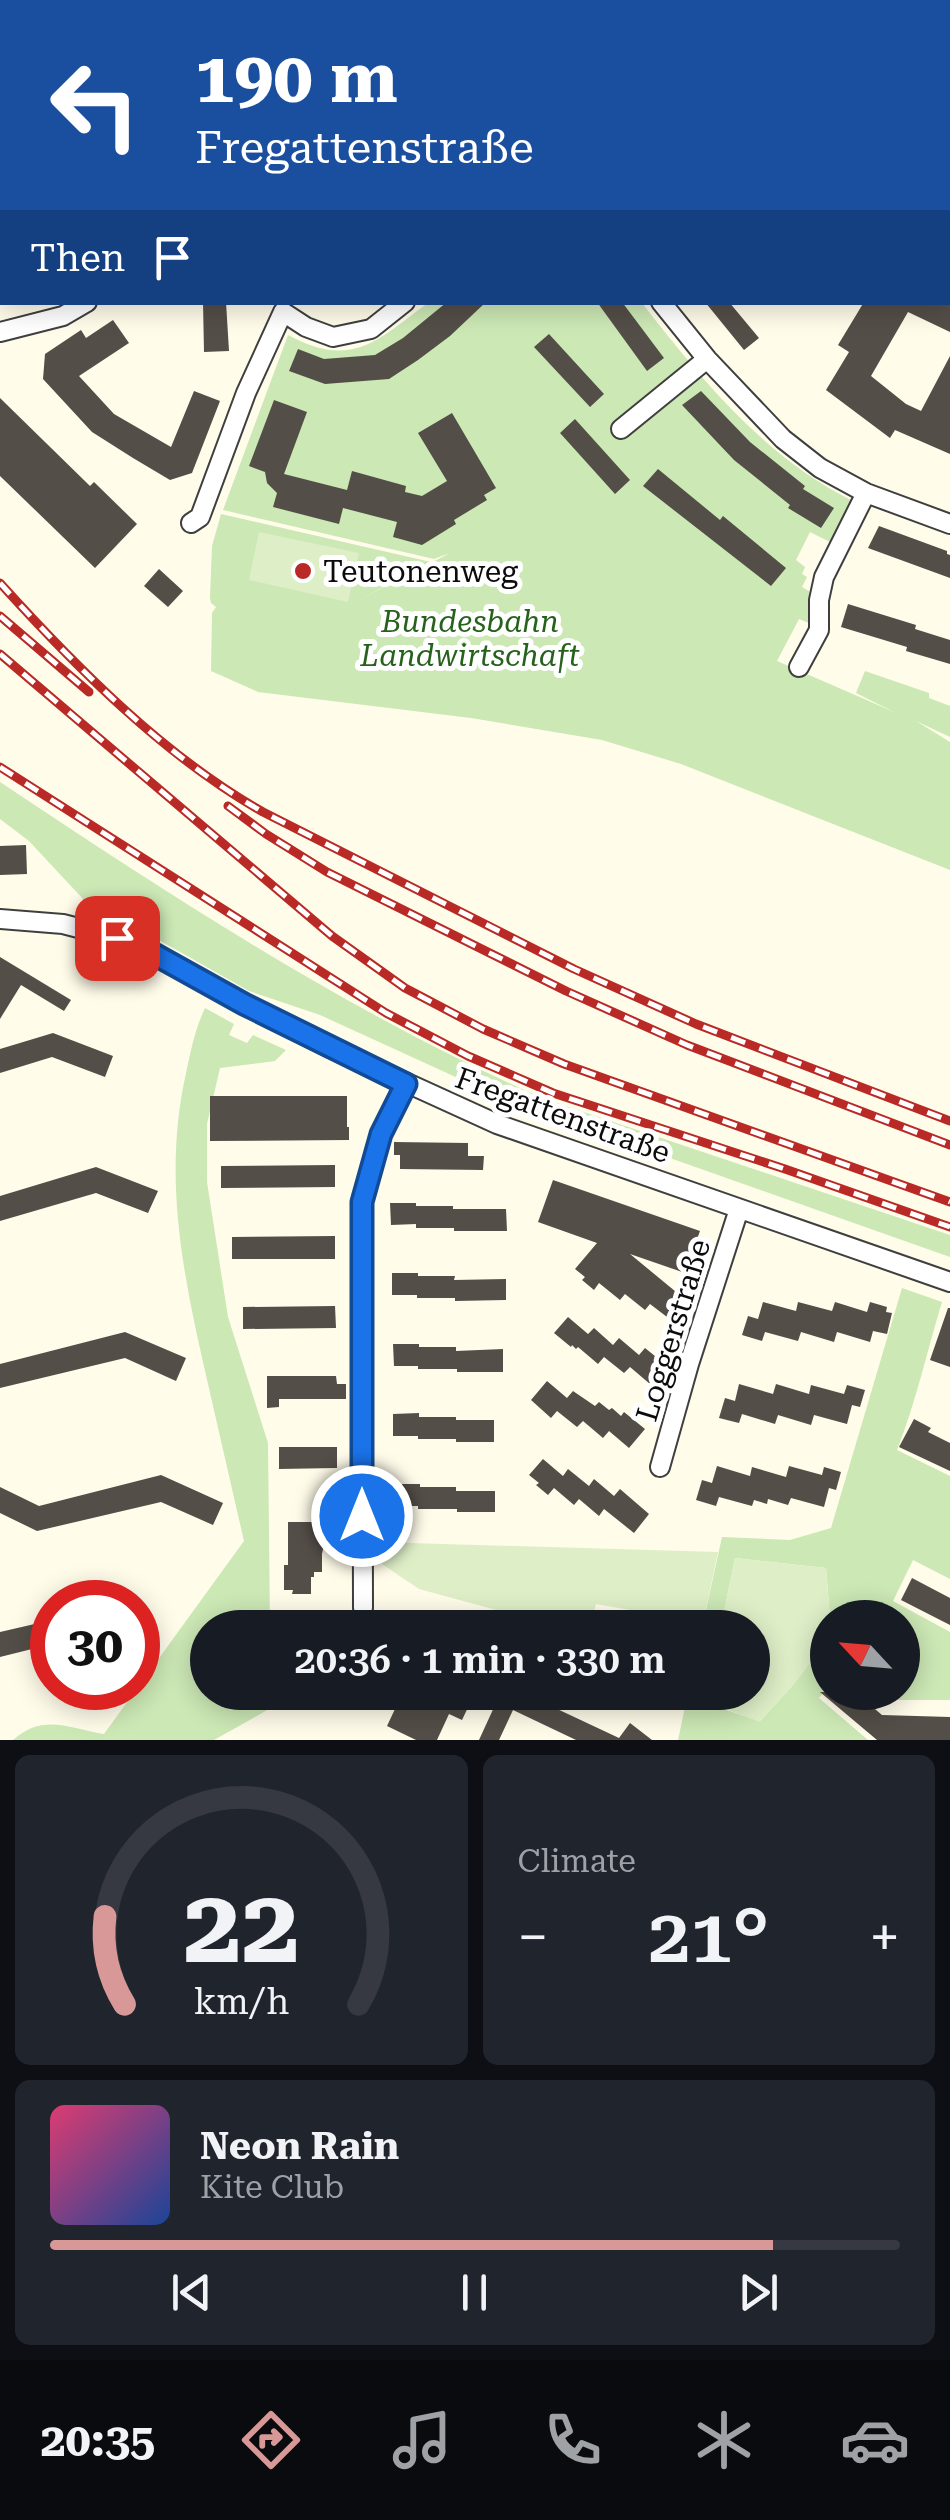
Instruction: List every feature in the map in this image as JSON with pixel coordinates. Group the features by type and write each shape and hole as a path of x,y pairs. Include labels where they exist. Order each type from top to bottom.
{"street":[{"path":"0,332 63,316 82,305"},
{"path":"191,524 200,517 280,307 306,327 333,337 371,330 401,305"},
{"path":"663,305 707,359 783,439 820,468 866,493 950,524"},
{"path":"621,429 707,359"},
{"path":"799,666 819,630 824,577 866,493"},
{"name":"Fregattenstraße","path":"0,919 64,924 117,938 145,949 328,1048 497,1124 950,1282"},
{"path":"362,1608 362,1202 381,1134 406,1084"},
{"name":"Loggerstraße","path":"660,1467 740,1209"}],"green space":[{"name":"Bundesbahn Landwirtschaft","path":"425,305 644,305 712,388 763,439 821,483 853,501 832,543 810,532 796,560 805,567 802,574 807,577 802,587 809,591 813,619 811,624 799,619 777,661 894,712 856,693 865,671 929,693 929,698 950,706 950,737 916,721 950,742 950,870 681,764 602,740 471,718 258,692 211,671 212,613 216,607 210,598 212,546 221,514 431,562 351,604 450,553 434,559 223,510 288,335 330,350 347,350 394,329"},
{"name":"Teutonenweg","path":"259,532 359,553 348,602 249,580"},
{"path":"0,782 264,952 471,1065 542,1098 950,1235 950,1257 506,1100 320,1015 249,991 152,936 98,915 29,841 0,819"},
{"path":"205,1008 234,1024 229,1035 247,1043 253,1035 286,1050 275,1061 220,1068 207,1124 207,1182 228,1317 268,1443 270,1610 194,1610 244,1541 191,1306 179,1229 179,1113"},
{"path":"902,1288 942,1302 897,1450 950,1476 950,1579 913,1560 893,1600 829,1600 826,1568 735,1558 724,1610 706,1610 722,1537 790,1540 831,1528"},
{"path":"376,1542 718,1552 706,1610 630,1610 596,1604 594,1610 496,1610 419,1589 373,1558"},
{"path":"735,1558 826,1568 829,1600 810,1600 810,1663 760,1722 728,1710 770,1710 770,1610 724,1610"},
{"path":"190,1615 190,1710 267,1710 214,1740 13,1740 45,1725 104,1734 121,1710 160,1710 160,1657"},
{"path":"920,1616 950,1632 950,1700 920,1700"},
{"path":"810,1661 810,1710 833,1710 868,1740 678,1740 684,1710 726,1710 760,1721"}],"building":[{"path":"203,305 226,305 229,351 204,352"},
{"path":"443,305 483,305 450,336 389,379 325,384 289,371 298,349 324,359 375,355"},
{"path":"599,305 624,305 664,358 647,371"},
{"path":"707,305 732,305 759,338 744,350"},
{"path":"862,305 950,305 950,332 908,312 871,376 921,411 950,356 950,454 895,430 890,438 826,390 849,352 838,345"},
{"path":"113,320 129,343 79,376 114,414 171,447 194,391 220,401 192,473 170,480 133,458 92,432 43,379 45,354 81,330 86,338"},
{"path":"549,334 604,394 590,407 534,347"},
{"path":"701,391 750,442 805,486 803,489 834,508 821,528 788,508 790,505 734,460 682,405"},
{"path":"0,398 90,486 94,482 137,524 95,568 0,476"},
{"path":"274,400 307,412 284,474 347,490 352,471 406,486 405,492 422,496 447,481 418,433 452,413 496,488 484,495 487,500 454,520 456,524 422,545 393,537 397,522 343,508 339,524 273,507 277,493 267,483 265,472 249,466"},
{"path":"575,419 630,480 615,494 560,433"},
{"path":"658,469 786,568 771,586 643,486"},
{"path":"879,526 947,551 950,578 868,548"},
{"path":"159,569 183,591 168,607 144,586"},
{"path":"848,604 950,640 950,664 841,627"},
{"path":"26,845 27,874 0,875 0,846"},
{"path":"0,957 71,1000 64,1011 21,985 0,1019"},
{"path":"53,1033 113,1056 105,1077 52,1057 0,1073 0,1049"},
{"path":"210,1096 347,1096 349,1140 210,1141"},
{"path":"394,1142 468,1143 468,1156 484,1156 483,1170 400,1169 400,1155 394,1155"},
{"path":"335,1165 335,1187 221,1188 221,1166"},
{"path":"96,1167 158,1191 148,1213 96,1193 0,1221 0,1196"},
{"path":"553,1180 700,1231 685,1273 630,1254 687,1301 671,1320 650,1304 645,1310 625,1294 620,1300 599,1283 594,1290 582,1280 585,1277 575,1269 597,1243 538,1222"},
{"path":"390,1203 506,1209 507,1231 391,1225"},
{"path":"335,1236 335,1259 232,1259 232,1237"},
{"path":"392,1273 455,1276 454,1280 506,1279 506,1300 455,1301 392,1295"},
{"path":"763,1302 796,1311 798,1302 832,1311 835,1302 867,1312 870,1302 887,1307 886,1312 892,1313 887,1334 873,1331 870,1342 837,1332 834,1342 801,1332 798,1341 765,1332 762,1341 742,1335 748,1316 758,1319"},
{"path":"335,1306 336,1328 243,1329 243,1307"},
{"path":"950,1308 950,1367 930,1360"},
{"path":"568,1317 588,1334 594,1328 613,1345 619,1338 639,1355 645,1348 666,1365 650,1384 630,1367 624,1373 604,1357 598,1364 554,1333"},
{"path":"125,1332 186,1358 176,1381 125,1358 0,1388 0,1364"},
{"path":"393,1344 456,1347 456,1351 503,1349 503,1372 394,1366"},
{"path":"267,1376 336,1376 337,1384 346,1384 346,1399 279,1399 279,1407 267,1408"},
{"path":"547,1381 567,1398 573,1391 595,1406 599,1402 621,1416 624,1412 645,1429 629,1448 609,1431 603,1438 583,1421 577,1427 557,1411 551,1418 531,1400"},
{"path":"739,1384 773,1394 776,1384 809,1394 811,1385 844,1394 847,1385 865,1390 860,1407 852,1405 847,1424 814,1415 811,1425 778,1415 775,1424 742,1414 739,1423 719,1418 725,1398 735,1401"},
{"path":"419,1413 419,1417 494,1420 494,1442 393,1436 393,1414"},
{"path":"914,1419 931,1428 928,1432 950,1443 950,1471 899,1447"},
{"path":"279,1447 337,1447 337,1468 279,1469"},
{"path":"543,1459 563,1476 568,1469 589,1486 594,1479 614,1496 620,1489 649,1514 634,1533 604,1509 599,1516 579,1499 574,1505 554,1488 548,1495 529,1475"},
{"path":"717,1466 750,1476 752,1467 786,1477 789,1466 822,1475 824,1467 841,1472 836,1490 829,1488 824,1507 791,1498 788,1505 768,1499 767,1504 754,1500 752,1506 719,1497 716,1506 696,1500 702,1480 712,1483"},
{"path":"161,1475 223,1503 213,1525 161,1502 37,1531 0,1513 0,1487 39,1506"},
{"path":"393,1484 495,1491 495,1512 394,1506"},
{"path":"288,1522 323,1522 323,1531 332,1531 332,1549 323,1549 322,1572 314,1572 311,1577 311,1594 284,1590"},
{"path":"912,1578 950,1598 950,1625 920,1610 920,1600 901,1600"},
{"path":"30,1625 30,1650 0,1657 0,1632"},
{"path":"395,1710 467,1710 462,1720 449,1714 437,1740 416,1740 387,1726"},
{"path":"493,1710 513,1710 499,1740 479,1740"},
{"path":"513,1710 559,1710 619,1738 630,1723 652,1740 576,1740"},
{"path":"841,1710 950,1717 950,1740 877,1740"}],"railway":[{"path":"0,583 59,646 156,737 226,790 263,812 574,969 696,1024 950,1121"},
{"path":"0,616 89,692"},
{"path":"0,654 332,936 405,988 483,1029 564,1064 950,1202"},
{"path":"0,767 386,1013 468,1056 553,1093 950,1227"},
{"path":"228,806 327,872 566,991 687,1045 950,1145"}],"place":[{"name":"Teutonenweg","path":"303,571"}],"route":[{"path":"117,938 145,949 328,1048 406,1084 381,1134 362,1202 362,1516"}]}
